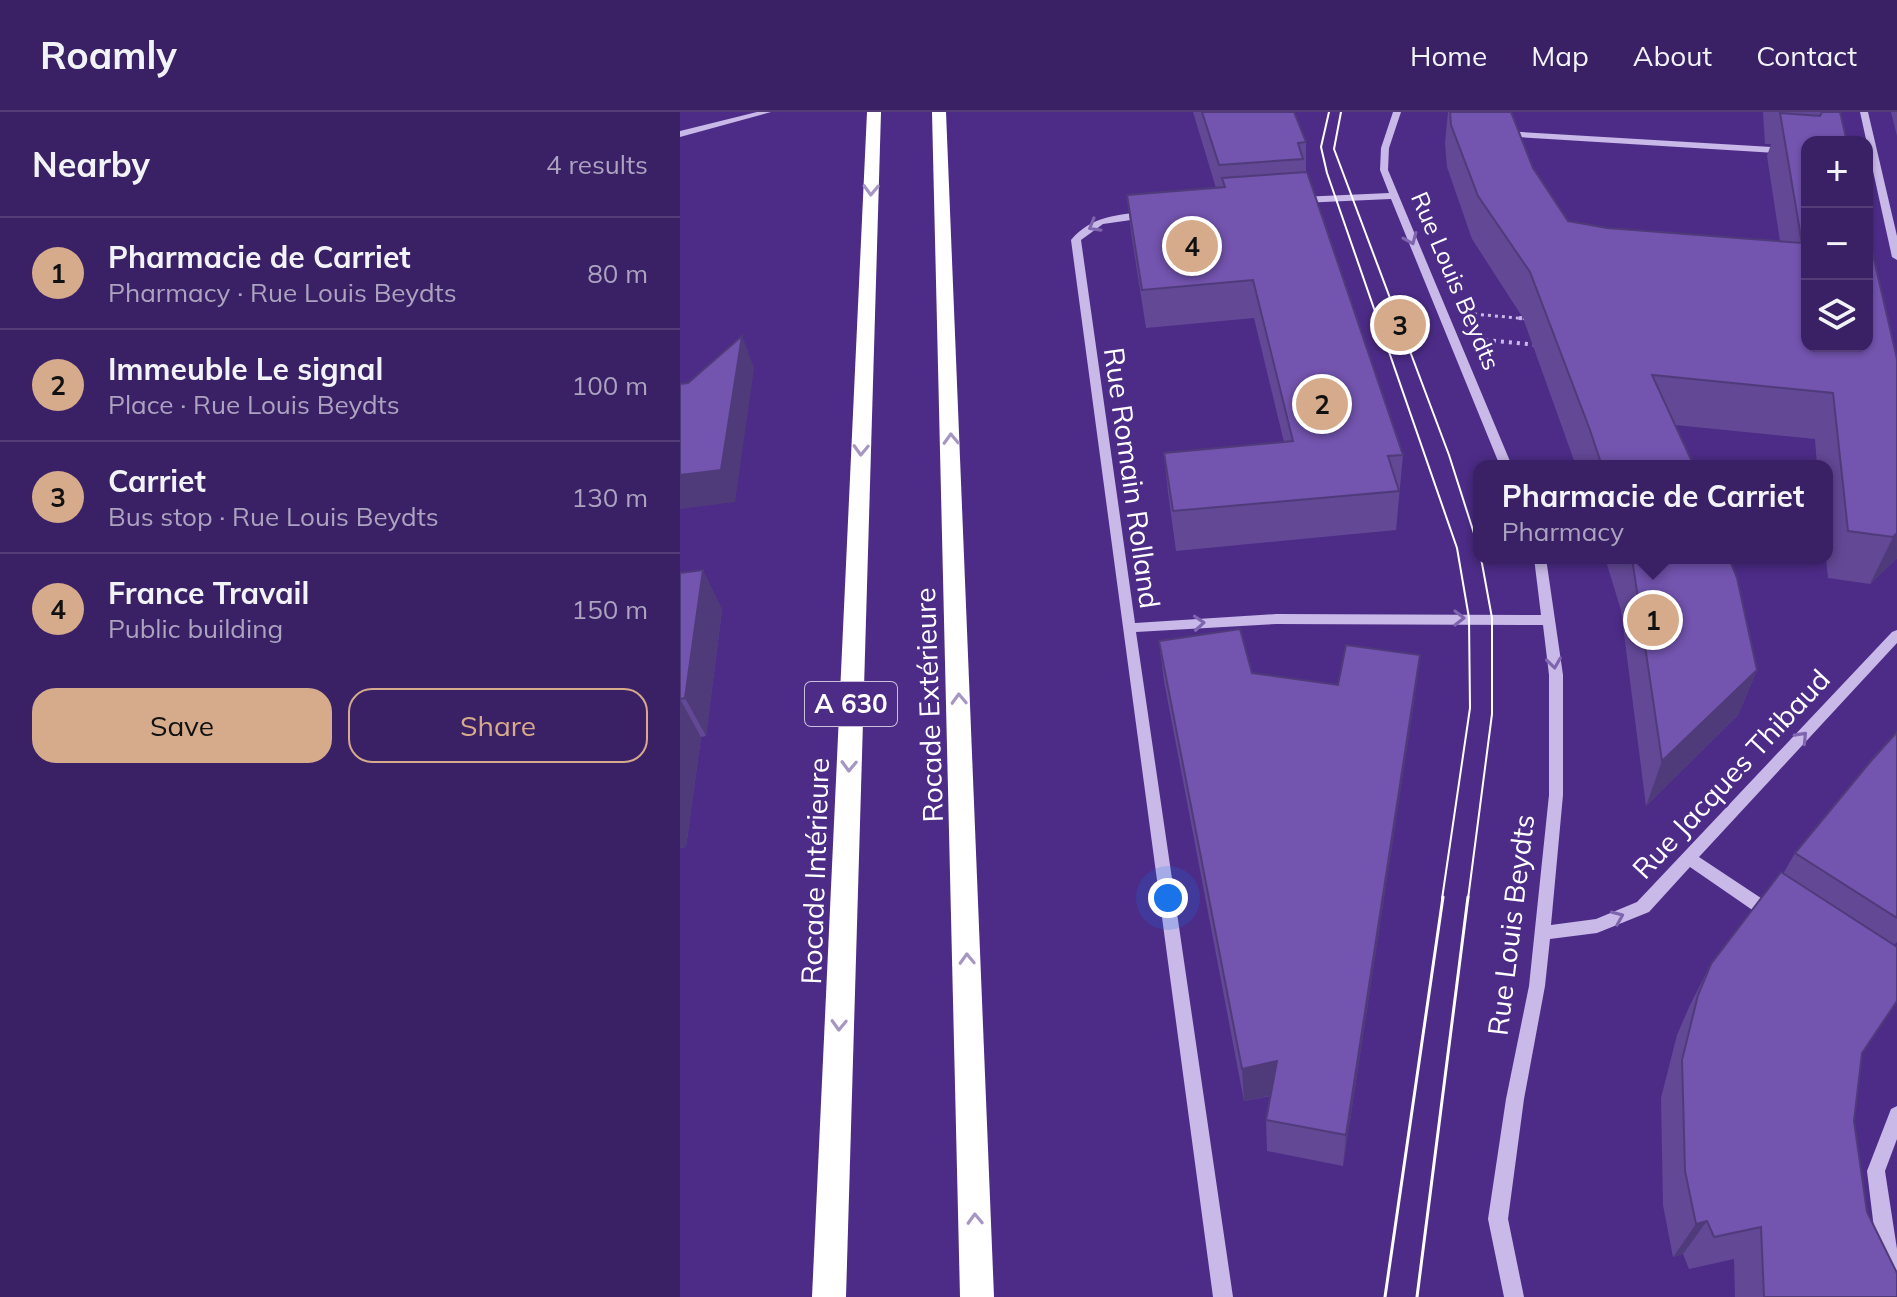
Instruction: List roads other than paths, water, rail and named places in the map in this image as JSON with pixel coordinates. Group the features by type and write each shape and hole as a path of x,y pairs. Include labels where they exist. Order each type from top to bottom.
{"highway":[{"name":"Rocade Intérieure","path":"829,1297 874,112"},
{"name":"Rocade Extérieure","path":"939,112 977,1297"}],"street":[{"path":"680,134 767,112"},
{"name":"Rue Louis Beydts","path":"1397,112 1385,148 1384,170 1392,196 1504,460"},
{"path":"1864,112 1867,136"},
{"path":"1497,134 1801,152"},
{"path":"1873,167 1897,257"},
{"path":"1287,202 1392,196"},
{"name":"Rue Romain Rolland","path":"1164,213 1112,217 1095,223 1076,240 1129,628 1276,619 1548,620"},
{"name":"Rue Louis Beydts","path":"1514,1297 1498,1219 1515,1099 1537,986 1556,795 1556,675 1541,564"},
{"path":"1129,628 1223,1297"},
{"name":"Rue Jacques Thibaud","path":"1542,933 1597,926 1643,907 1897,635"},
{"path":"1688,858 1780,919"},
{"path":"1897,1115 1876,1171 1886,1245 1897,1280"}],"tram line":[{"path":"1329,112 1321,147 1327,173 1457,548 1469,618 1470,708 1442,899"},
{"path":"1341,112 1334,149 1449,455 1473,530"},
{"path":"1468,899 1492,714 1492,618 1482,564"},
{"path":"1385,1297 1443,897"},
{"path":"1417,1297 1468,897"}],"place":[{"name":"France Travail","path":"1192,246"},
{"name":"Carriet","path":"1400,325"},
{"name":"Immeuble Le signal","path":"1322,404"},
{"name":"Pharmacie de Carriet","path":"1653,620"}]}
